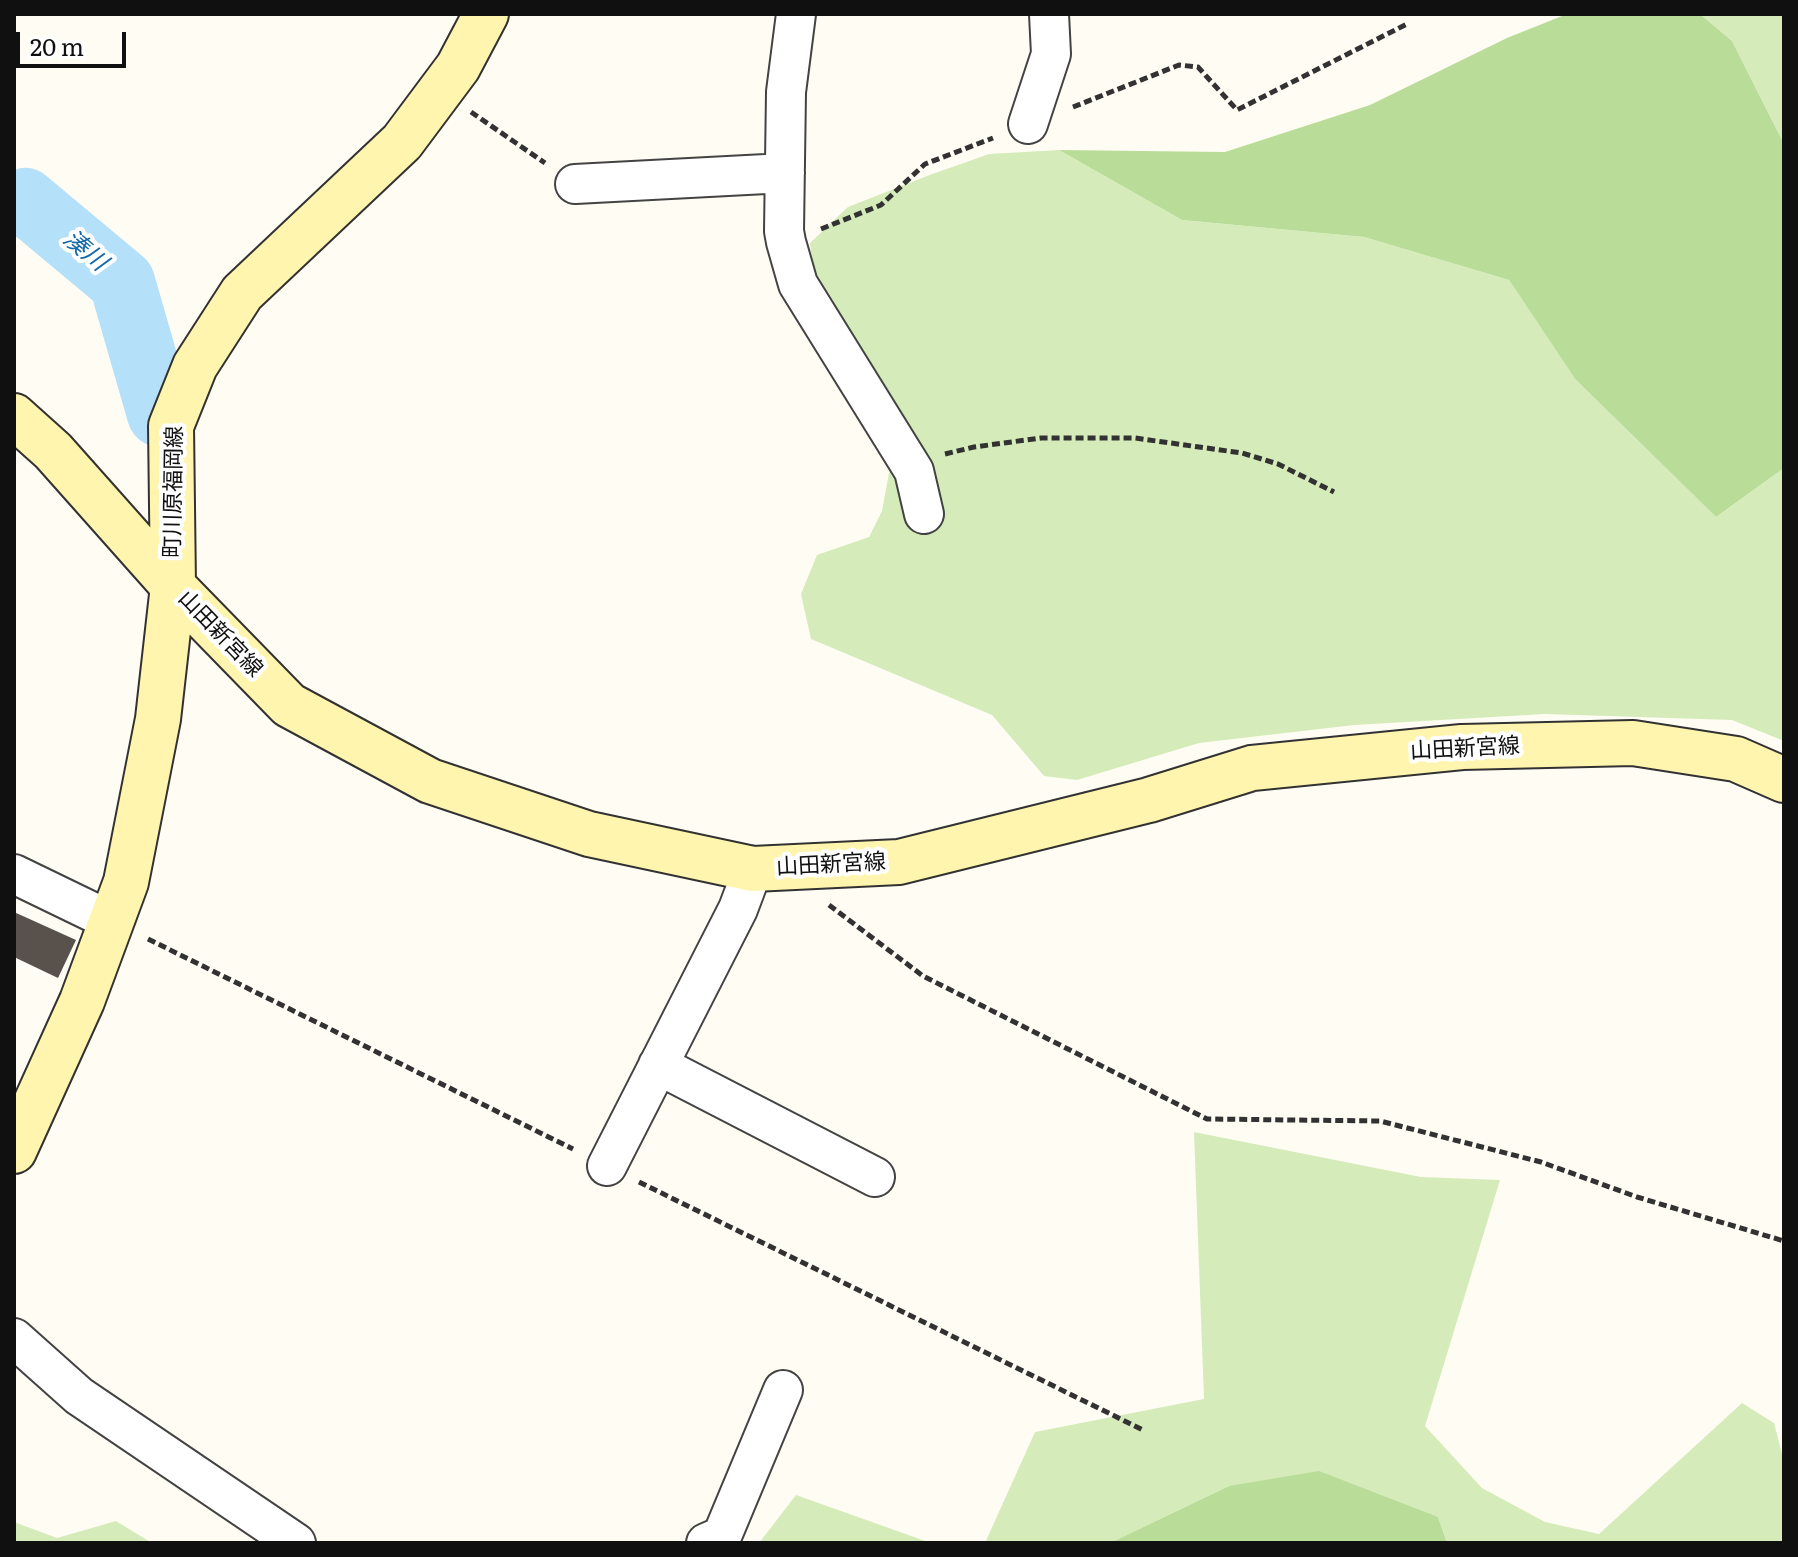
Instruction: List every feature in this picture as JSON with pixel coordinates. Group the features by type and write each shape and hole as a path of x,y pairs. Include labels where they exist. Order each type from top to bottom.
{"main road":[{"name":"町川原福岡線","path":"14,1151 82,1001 126,882 158,719 173,586 171,426 195,366 242,293 402,142 458,67 486,14"},
{"name":"山田新宮線","path":"14,416 53,451 173,586 289,705 430,781 589,834 753,869 899,862 1149,800 1252,768 1462,747 1633,743 1736,759 1784,780"}],"street":[{"path":"796,14 786,92 786,242 798,284 914,471 924,514"},
{"path":"1028,124 1051,54 1049,14"},
{"path":"575,184 785,173"},
{"path":"607,1166 738,909 753,869"},
{"path":"14,874 111,921"},
{"path":"658,1065 875,1177"},
{"path":"14,1338 79,1396 296,1543"},
{"path":"706,1543 722,1536 783,1390"}],"path":[{"path":"786,242 881,205 925,164 1179,65 1198,67 1237,110 1407,24"},
{"path":"440,92 575,184"},
{"path":"909,464 974,447 1041,438 1135,438 1242,453 1278,464 1334,492"},
{"path":"816,866 829,906 923,976 1207,1119 1380,1121 1541,1162 1637,1197 1784,1241"}],"green space":[{"path":"1567,14 1700,14 1732,41 1784,144 1784,468 1716,517 1575,379 1509,280 1364,237 1182,220 1059,150 1225,152 1370,105 1507,38"},
{"path":"1700,14 1784,14 1784,144 1732,41"},
{"path":"1059,150 1182,220 1364,237 1509,280 1575,379 1716,517 1784,468 1784,741 1732,720 1545,714 1354,725 1199,743 1077,780 1044,776 992,715 811,639 801,594 817,555 869,537 882,511 889,473 903,454 815,287 810,243 848,207 927,176 989,154"},
{"path":"1194,1132 1421,1177 1500,1180 1425,1426 1482,1488 1545,1522 1599,1534 1742,1403 1774,1423 1784,1462 1784,1543 1447,1543 1438,1517 1229,1486 1110,1543 985,1543 1035,1432 1204,1399"},
{"path":"1319,1471 1438,1517 1447,1543 1110,1543 1229,1486"},
{"path":"796,1495 931,1543 759,1543"},
{"path":"116,1521 152,1543 14,1543 14,1522 57,1538"}],"building":[{"path":"14,912 76,940 58,978 14,957"}],"waterway":[{"name":"湊川","path":"14,204 25,201 122,282 160,414"}]}
